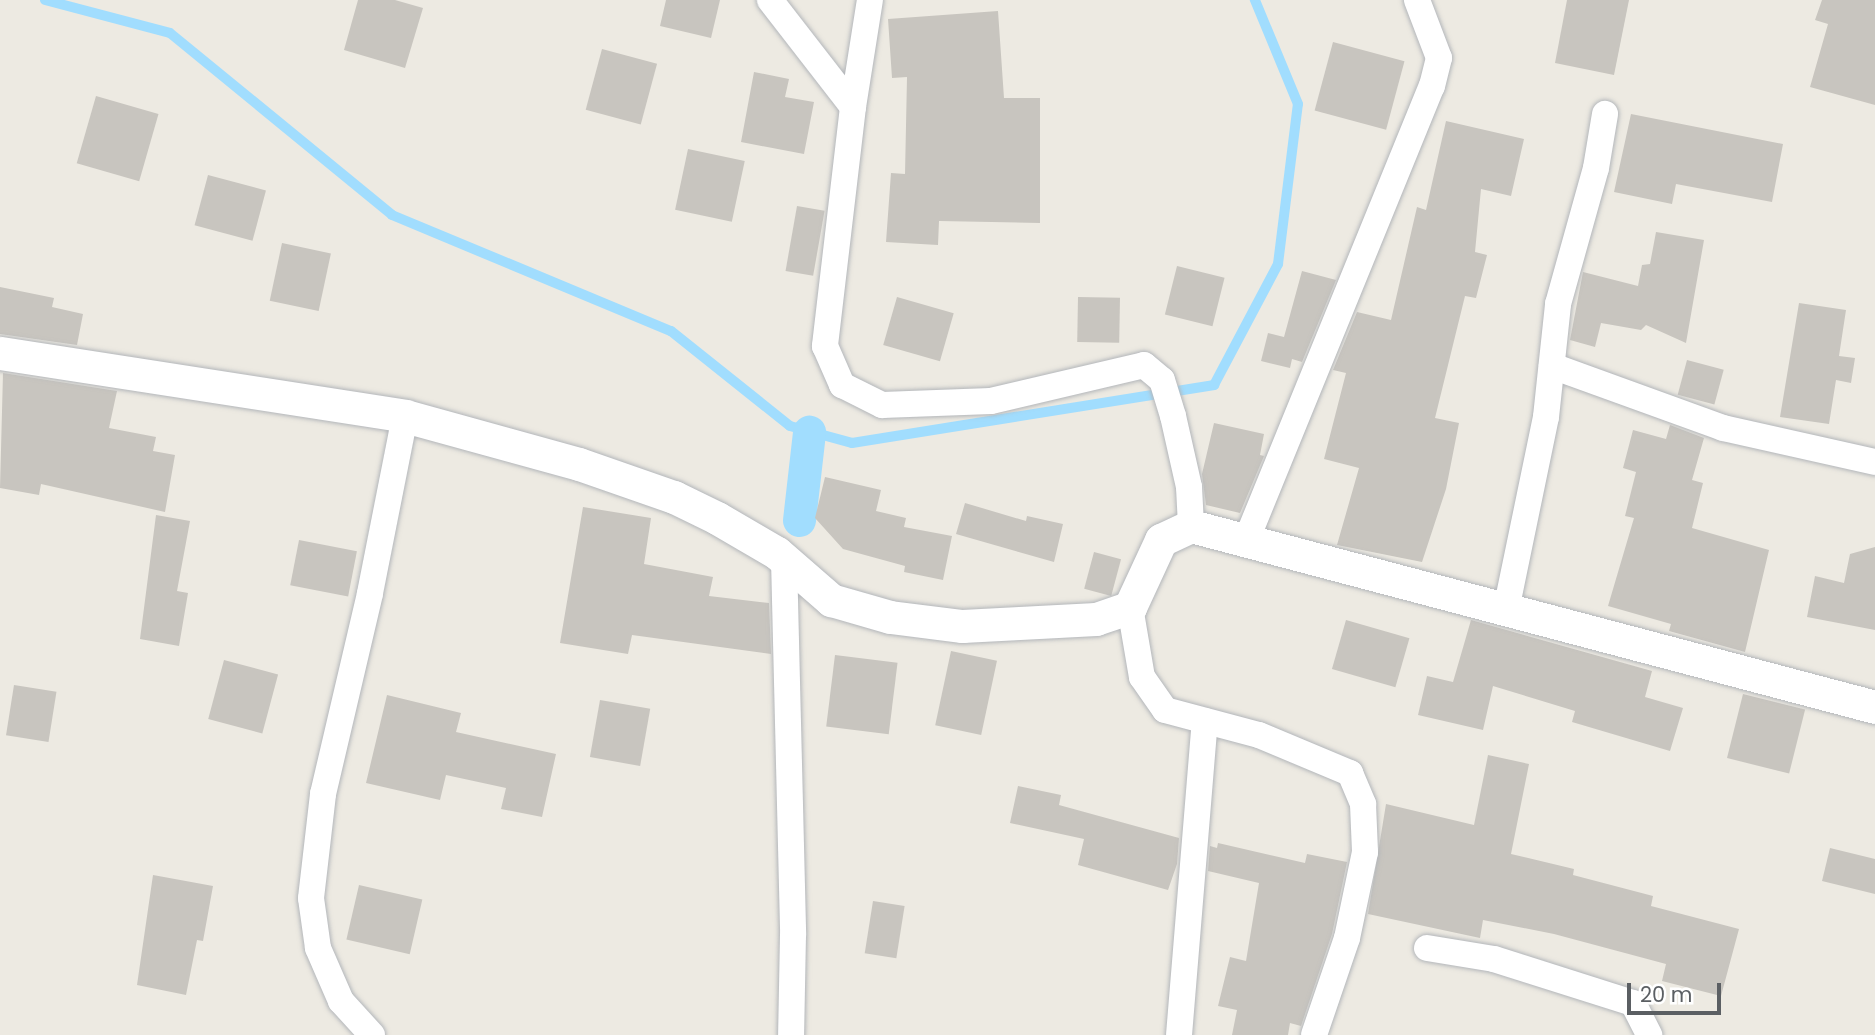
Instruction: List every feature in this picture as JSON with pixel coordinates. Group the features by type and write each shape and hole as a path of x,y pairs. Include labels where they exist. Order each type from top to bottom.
{"street":[{"path":"770,0 853,107"},
{"path":"870,0 853,107 825,346 842,385 882,405 991,401 1144,365 1162,380 1173,416 1189,487 1191,526"},
{"path":"1246,541 1432,86 1439,58 1417,0"},
{"path":"1506,610 1546,417 1559,304 1596,168 1605,114"},
{"path":"0,353 405,416 638,483 718,518 785,559 831,600 927,624 1096,619 1130,607"},
{"path":"1552,366 1723,428 1875,462"},
{"path":"372,1035 341,1001 318,948 311,898 323,794 405,416"},
{"path":"1314,1035 1347,938 1364,852 1363,804 1350,773 1259,735 1165,710 1153,699 1134,650 1130,607 1161,540 1191,526 1875,707"},
{"path":"785,559 793,935 791,1035"},
{"path":"1179,1035 1205,721"},
{"path":"1427,948 1494,959 1633,1003 1649,1035"}],"building":[{"path":"358,0 395,0 423,8 405,68 344,50"},
{"path":"666,0 720,0 711,38 660,26"},
{"path":"1567,0 1629,0 1614,75 1555,63"},
{"path":"1822,0 1875,0 1875,105 1810,87 1828,24 1815,20"},
{"path":"998,11 1004,98 1040,98 1040,223 939,221 938,245 886,242 891,173 905,174 907,77 892,78 888,19"},
{"path":"1333,42 1404,61 1386,130 1315,111"},
{"path":"602,49 657,64 641,125 586,110"},
{"path":"754,72 789,79 785,97 814,102 804,154 741,142"},
{"path":"96,96 158,114 139,181 77,163"},
{"path":"1631,114 1783,144 1772,202 1676,184 1672,204 1614,192"},
{"path":"1446,121 1524,139 1511,196 1481,189 1475,252 1487,255 1476,298 1465,296 1435,418 1459,423 1446,489 1422,562 1337,545 1359,468 1324,459 1346,373 1333,370 1357,312 1391,320 1417,207 1426,210"},
{"path":"688,149 745,161 732,222 675,210"},
{"path":"208,175 266,191 252,241 195,225"},
{"path":"797,206 825,211 813,276 786,271"},
{"path":"1656,232 1704,240 1686,343 1646,325 1641,330 1601,323 1595,347 1570,340 1583,272 1638,286 1642,265 1650,264"},
{"path":"282,243 331,253 319,311 270,301"},
{"path":"1177,266 1225,278 1212,326 1165,315"},
{"path":"1302,271 1336,280 1302,362 1292,359 1290,368 1261,361 1268,333 1284,337"},
{"path":"0,287 54,298 52,307 83,314 77,345 0,334"},
{"path":"897,297 954,313 940,361 883,345"},
{"path":"1078,297 1120,298 1119,343 1077,342"},
{"path":"1799,303 1846,310 1839,356 1855,358 1851,383 1836,380 1829,424 1780,417"},
{"path":"1687,360 1724,370 1714,405 1678,395"},
{"path":"3,373 117,391 109,428 156,437 153,451 175,455 165,512 41,484 39,495 0,488"},
{"path":"1214,423 1264,434 1260,455 1264,456 1240,513 1206,505 1202,474"},
{"path":"1670,425 1704,438 1692,480 1703,483 1692,528 1769,550 1745,652 1669,631 1671,624 1608,606 1634,518 1625,516 1636,472 1623,468 1633,430 1666,439"},
{"path":"825,477 881,490 876,511 906,518 904,527 952,536 943,580 904,572 905,566 843,549 815,518"},
{"path":"965,503 1026,521 1027,516 1063,524 1054,562 956,534"},
{"path":"583,507 651,518 644,564 713,577 709,596 769,603 771,654 632,635 628,654 560,643"},
{"path":"156,515 190,521 177,591 188,593 179,646 140,639"},
{"path":"299,540 357,551 348,596 290,585"},
{"path":"1875,547 1875,630 1807,617 1815,576 1844,583 1850,554"},
{"path":"1094,552 1121,559 1111,596 1084,589"},
{"path":"1346,620 1409,638 1395,687 1332,669"},
{"path":"1471,620 1652,671 1645,697 1683,708 1670,751 1572,722 1575,711 1493,686 1483,730 1418,715 1427,676 1453,682"},
{"path":"951,651 997,661 981,735 935,725"},
{"path":"835,655 898,663 889,734 826,726"},
{"path":"224,660 278,674 262,733 208,719"},
{"path":"14,685 56,692 48,742 6,735"},
{"path":"1743,694 1805,709 1789,774 1727,758"},
{"path":"387,695 461,713 456,732 556,754 542,817 501,809 506,788 446,775 440,800 366,783"},
{"path":"600,700 650,709 640,766 590,757"},
{"path":"1488,755 1529,764 1511,854 1574,869 1573,875 1653,896 1651,906 1739,929 1721,996 1662,981 1666,964 1554,934 1483,920 1480,938 1368,914 1386,804 1474,825"},
{"path":"1018,786 1061,795 1059,805 1179,838 1177,864 1168,890 1078,865 1084,839 1010,823"},
{"path":"1218,843 1305,863 1307,854 1347,862 1332,934 1301,1026 1290,1023 1288,1035 1232,1035 1237,1010 1218,1006 1230,957 1246,961 1259,883 1208,871 1210,846 1217,848"},
{"path":"1830,848 1875,859 1875,894 1822,881"},
{"path":"153,875 213,886 203,941 197,940 186,995 137,985"},
{"path":"359,885 422,900 410,954 346,940"},
{"path":"873,901 905,906 896,958 865,953"}],"waterway":[{"path":"45,0 170,33 392,215 671,331 790,426 852,443 1214,385 1278,264 1298,104 1255,0"},
{"path":"799,520 809,432"}]}
